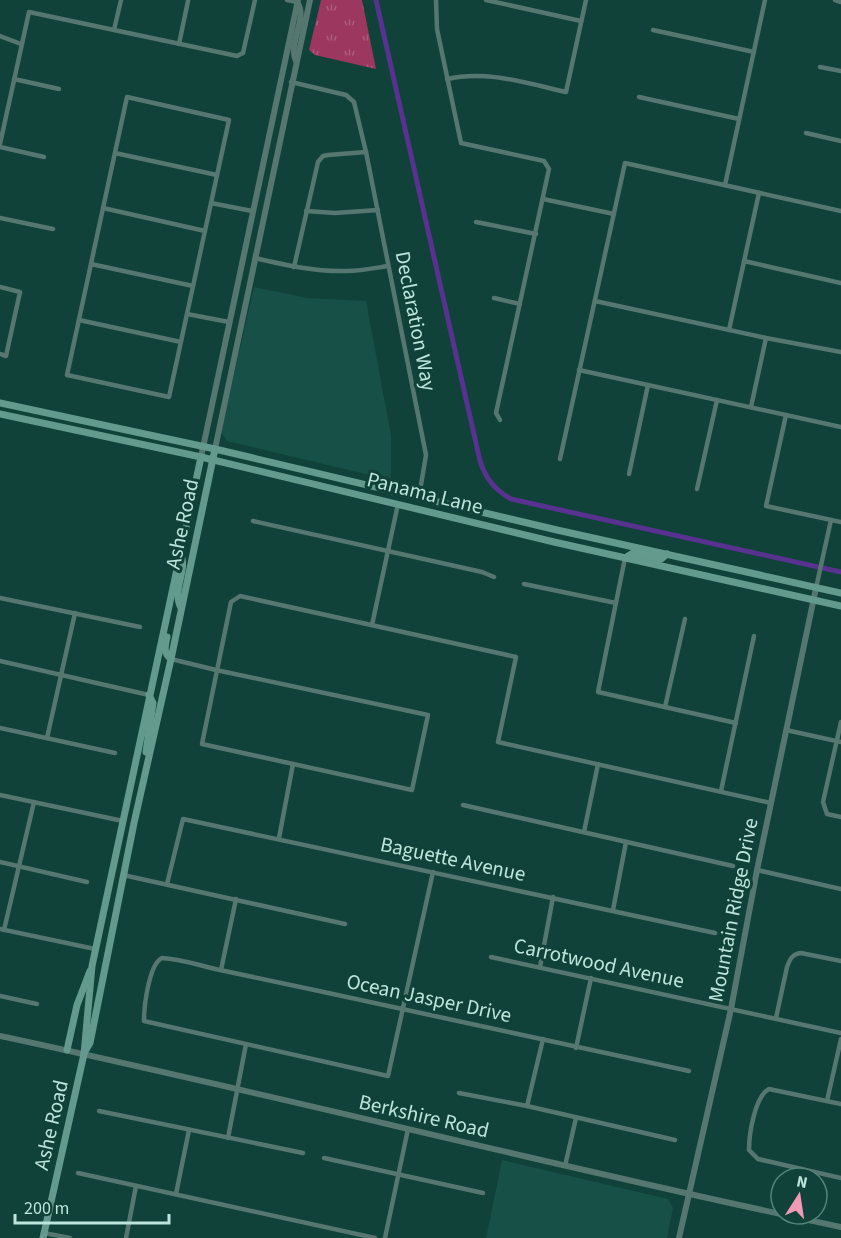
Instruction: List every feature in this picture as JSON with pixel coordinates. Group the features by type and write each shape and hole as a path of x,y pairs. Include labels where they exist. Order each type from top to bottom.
{"main road":[{"name":"Panama Lane","path":"0,403 203,446 841,593"},
{"name":"Panama Lane","path":"0,414 201,457 625,558 841,606"},
{"name":"Ashe Road","path":"84,1054 90,1043 123,875 215,449"},
{"name":"Ashe Road","path":"44,1235 84,1054 95,950 201,457"},
{"path":"398,504 419,497"},
{"path":"180,552 183,561 176,597 181,608"},
{"path":"625,558 633,553 661,558 667,554"},
{"path":"169,605 171,615 165,649 171,659"},
{"path":"148,760 147,747 153,703 149,695"},
{"path":"67,1050 77,1005 92,966"}],"street":[{"path":"114,30 121,0"},
{"path":"44,157 0,145 28,12 237,56 243,53 255,0"},
{"path":"288,0 298,1 301,11 293,52 296,62"},
{"name":"Ashe Road","path":"215,449 310,0"},
{"path":"436,0 437,29 461,143 544,161 549,169 496,413 500,420"},
{"path":"486,0 581,21"},
{"path":"447,79 468,74 488,75 566,92 586,0"},
{"path":"725,185 765,0"},
{"path":"835,0 841,2"},
{"path":"179,44 188,1"},
{"name":"Ashe Road","path":"201,457 298,1"},
{"path":"653,30 754,52"},
{"path":"0,36 21,45"},
{"path":"820,67 841,71"},
{"path":"14,79 59,89"},
{"name":"Declaration Way","path":"291,82 346,95 354,102 378,210 426,455 419,497"},
{"path":"639,97 739,119"},
{"path":"128,98 230,120 218,175 169,397 67,375 128,98"},
{"path":"806,133 841,141"},
{"path":"294,267 318,162 322,156 366,152"},
{"path":"115,153 218,175"},
{"path":"560,459 625,163 841,211"},
{"path":"729,330 759,193"},
{"path":"543,199 614,214"},
{"path":"212,203 252,211"},
{"path":"103,208 206,231"},
{"path":"306,211 335,213 378,210"},
{"path":"0,218 52,229"},
{"path":"476,222 536,234"},
{"path":"255,258 294,267 348,272 388,266"},
{"path":"744,261 841,283"},
{"path":"91,264 194,286"},
{"path":"0,287 20,292 3,355"},
{"path":"494,298 520,304"},
{"path":"594,301 841,352"},
{"path":"188,314 229,322"},
{"path":"79,320 181,342"},
{"path":"751,407 766,338"},
{"path":"579,370 841,427"},
{"path":"629,474 648,385"},
{"path":"697,489 717,400"},
{"path":"786,415 766,506 841,522"},
{"path":"372,625 398,504"},
{"path":"816,588 831,520"},
{"path":"253,521 388,553 482,572 494,577"},
{"path":"625,558 598,692 736,723"},
{"path":"524,584 616,603"},
{"name":"Mountain Ridge Drive","path":"679,1238 730,1009 816,588"},
{"path":"171,659 216,670 428,715 412,790 202,744 216,670 231,602 240,596 516,657 498,742 771,802"},
{"path":"0,598 140,627"},
{"path":"47,738 75,614"},
{"path":"665,707 685,618"},
{"path":"721,792 754,636"},
{"path":"0,661 149,695"},
{"path":"841,722 839,741 823,802 827,814 841,817"},
{"path":"0,728 115,753"},
{"path":"786,730 839,741"},
{"path":"279,838 293,764"},
{"path":"584,832 598,764"},
{"path":"0,795 123,821"},
{"path":"34,802 2,930 95,950"},
{"path":"463,805 733,866"},
{"name":"Baguette Avenue","path":"167,884 183,819 715,933"},
{"path":"613,910 626,842"},
{"path":"0,862 87,882"},
{"path":"757,870 841,889"},
{"path":"228,1138 246,1044 388,1077 433,872"},
{"path":"123,875 345,924"},
{"path":"540,967 553,897"},
{"path":"221,970 237,899"},
{"path":"776,1018 787,967 795,954 801,953 841,961"},
{"name":"Carrotwood Avenue","path":"492,957 841,1033"},
{"name":"Ocean Jasper Drive","path":"246,1044 144,1021 144,1008 154,965 162,958 689,1071"},
{"path":"576,1048 591,978"},
{"path":"0,996 37,1004"},
{"name":"Berkshire Road","path":"0,1036 688,1195 841,1227"},
{"path":"527,1106 543,1039"},
{"path":"827,1101 841,1039"},
{"path":"841,1104 769,1089 763,1092 758,1100 749,1150 752,1155 774,1164 841,1178"},
{"path":"459,1093 675,1140"},
{"path":"99,1111 303,1153"},
{"path":"565,1166 576,1118"},
{"path":"384,1238 408,1129"},
{"path":"176,1194 189,1130"},
{"path":"324,1158 483,1193"},
{"path":"78,1173 375,1238"},
{"path":"126,1238 136,1186"},
{"path":"44,1235 70,1238"}],"shaded area":[{"path":"254,287 307,298 366,301 391,435 391,480 227,441 221,432"},
{"path":"502,1160 668,1199 673,1208 667,1238 486,1238"}],"green space":[{"path":"321,0 362,0 376,69 315,55 309,50"}],"waterway":[{"path":"376,0 480,461 491,483 511,499 841,572"}]}
